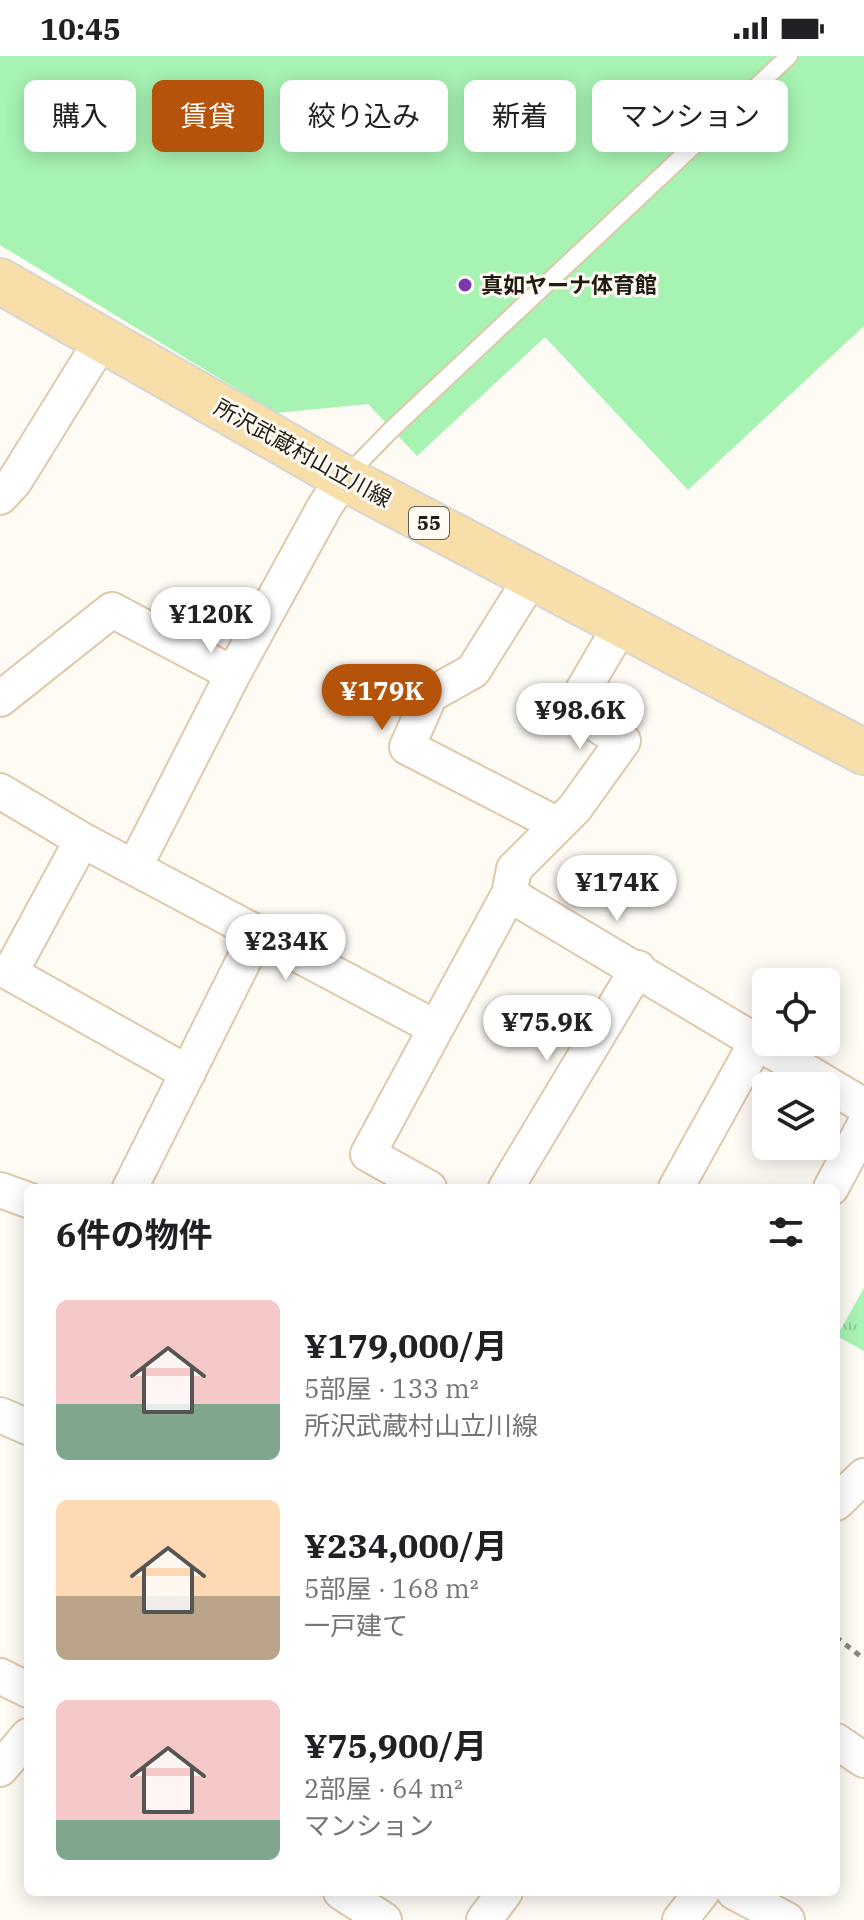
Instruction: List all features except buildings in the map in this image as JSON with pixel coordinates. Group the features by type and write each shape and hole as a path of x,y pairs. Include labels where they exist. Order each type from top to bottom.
{"main road":[{"name":"所沢武蔵村山立川線","path":"0,281 344,478 864,752"}],"street":[{"path":"0,497 14,482 102,340"},
{"path":"135,866 233,674 325,506 344,478"},
{"path":"532,577 473,671 430,695 407,747 558,825"},
{"path":"0,699 112,610 233,674"},
{"path":"419,1184 368,1154 509,894 514,869 575,808 623,741 572,709 621,625"},
{"path":"0,791 82,840 436,1028"},
{"path":"82,840 10,973 188,1073"},
{"path":"509,894 638,968 752,1040"},
{"path":"132,1184 257,934"},
{"path":"508,1184 638,968"},
{"path":"678,1184 752,1050"},
{"path":"778,1056 864,1106"},
{"path":"833,1184 864,1126"},
{"path":"0,1190 24,1199"},
{"path":"0,1415 24,1425"},
{"path":"0,1676 24,1688"},
{"path":"0,1769 24,1741"},
{"path":"347,1896 384,1920"},
{"path":"484,1920 502,1896"},
{"path":"680,1920 699,1896"},
{"path":"742,1896 787,1920"}],"lane":[{"path":"344,478 403,418 789,56"}],"path":[{"path":"840,1640 864,1659"}],"green space":[{"name":"真如ヤーナ体育館","path":"0,56 864,56 864,326 688,490 545,337 417,456 368,404 276,413 0,245"},
{"path":"864,1288 864,1351 840,1338 840,1331"}],"place":[{"name":"真如ヤーナ体育館","path":"465,285"}]}
